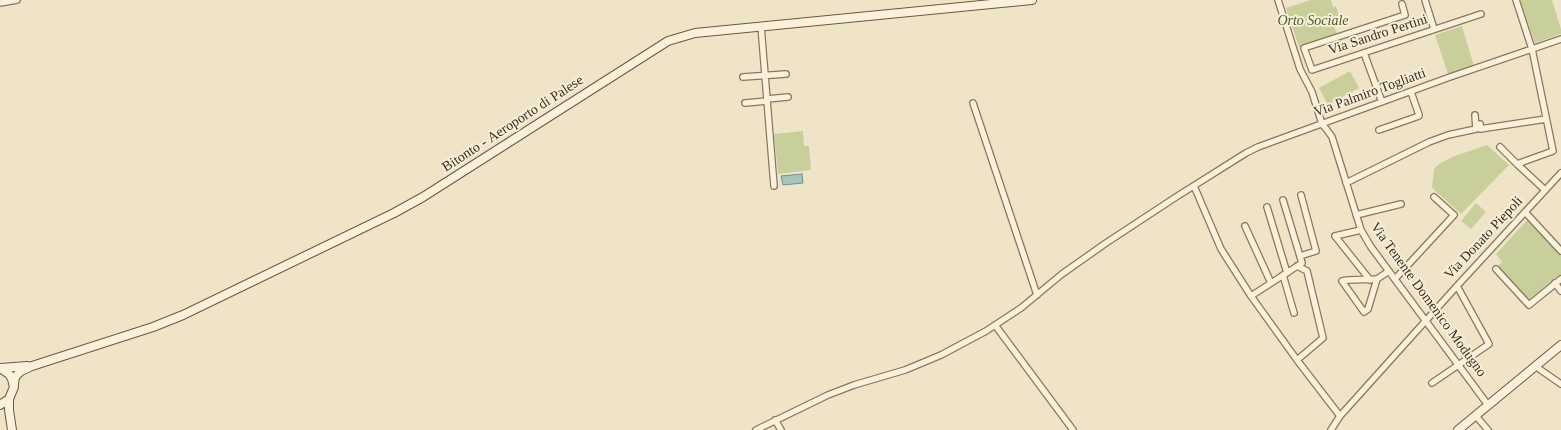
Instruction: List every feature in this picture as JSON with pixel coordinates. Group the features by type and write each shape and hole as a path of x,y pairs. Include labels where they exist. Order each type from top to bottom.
{"main road":[{"name":"Bitonto - Aeroporto di Palese","path":"32,366 153,327 183,315 394,213 423,197 668,41 695,33 1032,0"},
{"path":"1458,430 1561,345"},
{"path":"0,368 32,366"},
{"path":"11,427 0,407 9,399 13,392 15,377 21,371 32,366"},
{"path":"0,368 9,374 14,384"},
{"path":"9,399 11,427"}],"street":[{"path":"0,3 18,0"},
{"name":"Via Tenente Domenico Modugno","path":"1278,0 1298,61 1312,92 1322,124 1332,137 1361,230 1394,279 1488,405"},
{"path":"1425,0 1434,29"},
{"path":"1516,0 1532,50 1553,151 1518,164"},
{"name":"Via Sandro Pertini","path":"1402,4 1405,15 1304,48 1312,70 1481,14"},
{"path":"761,26 774,186"},
{"name":"Via Palmiro Togliatti","path":"756,430 828,395 905,370 941,355 995,326 1022,308 1062,274 1106,243 1252,150 1382,102 1560,41"},
{"path":"1364,53 1382,102"},
{"path":"743,78 786,74"},
{"path":"1378,130 1419,116 1411,92"},
{"path":"745,103 788,98"},
{"path":"973,103 1036,295"},
{"path":"1346,182 1429,142 1448,135 1476,129 1475,115"},
{"path":"1480,124 1480,129 1546,119"},
{"path":"1500,147 1545,190"},
{"name":"Via Donato Piepoli","path":"1330,430 1340,416 1561,173"},
{"path":"1194,186 1221,249 1251,296 1340,416"},
{"path":"1300,256 1316,251 1301,195"},
{"path":"1394,279 1454,215 1434,197"},
{"path":"1251,296 1302,263 1283,200"},
{"path":"1356,215 1401,204"},
{"path":"1267,207 1294,313"},
{"path":"1525,212 1561,251"},
{"path":"1245,226 1271,283"},
{"path":"1361,230 1335,236 1370,280"},
{"path":"1297,266 1306,271 1323,338 1297,360"},
{"path":"1496,269 1529,305 1561,279"},
{"path":"1377,280 1342,281 1364,312 1368,309 1377,280 1389,271"},
{"path":"1555,284 1561,291"},
{"path":"1432,383 1489,344 1457,286"},
{"path":"995,326 1073,430"},
{"path":"1535,366 1561,384"},
{"path":"1476,416 1488,430"},
{"path":"775,420 781,430"}],"green space":[{"name":"Orto Sociale","path":"1311,0 1331,0 1333,7 1336,6 1341,22 1333,24 1337,34 1299,47 1286,8"},
{"path":"1520,0 1552,0 1561,34 1535,43"},
{"path":"1462,26 1474,66 1448,74 1435,35"},
{"path":"1350,71 1359,88 1328,105 1319,88"},
{"path":"803,131 804,146 809,146 811,170 778,174 774,134"},
{"path":"1487,145 1509,165 1461,214 1432,188 1434,169 1452,157"},
{"path":"1476,203 1486,212 1471,229 1461,221"},
{"path":"1528,219 1561,256 1561,275 1529,301 1497,267 1502,262 1496,254"}],"water":[{"path":"802,174 803,183 783,185 781,176"}]}
